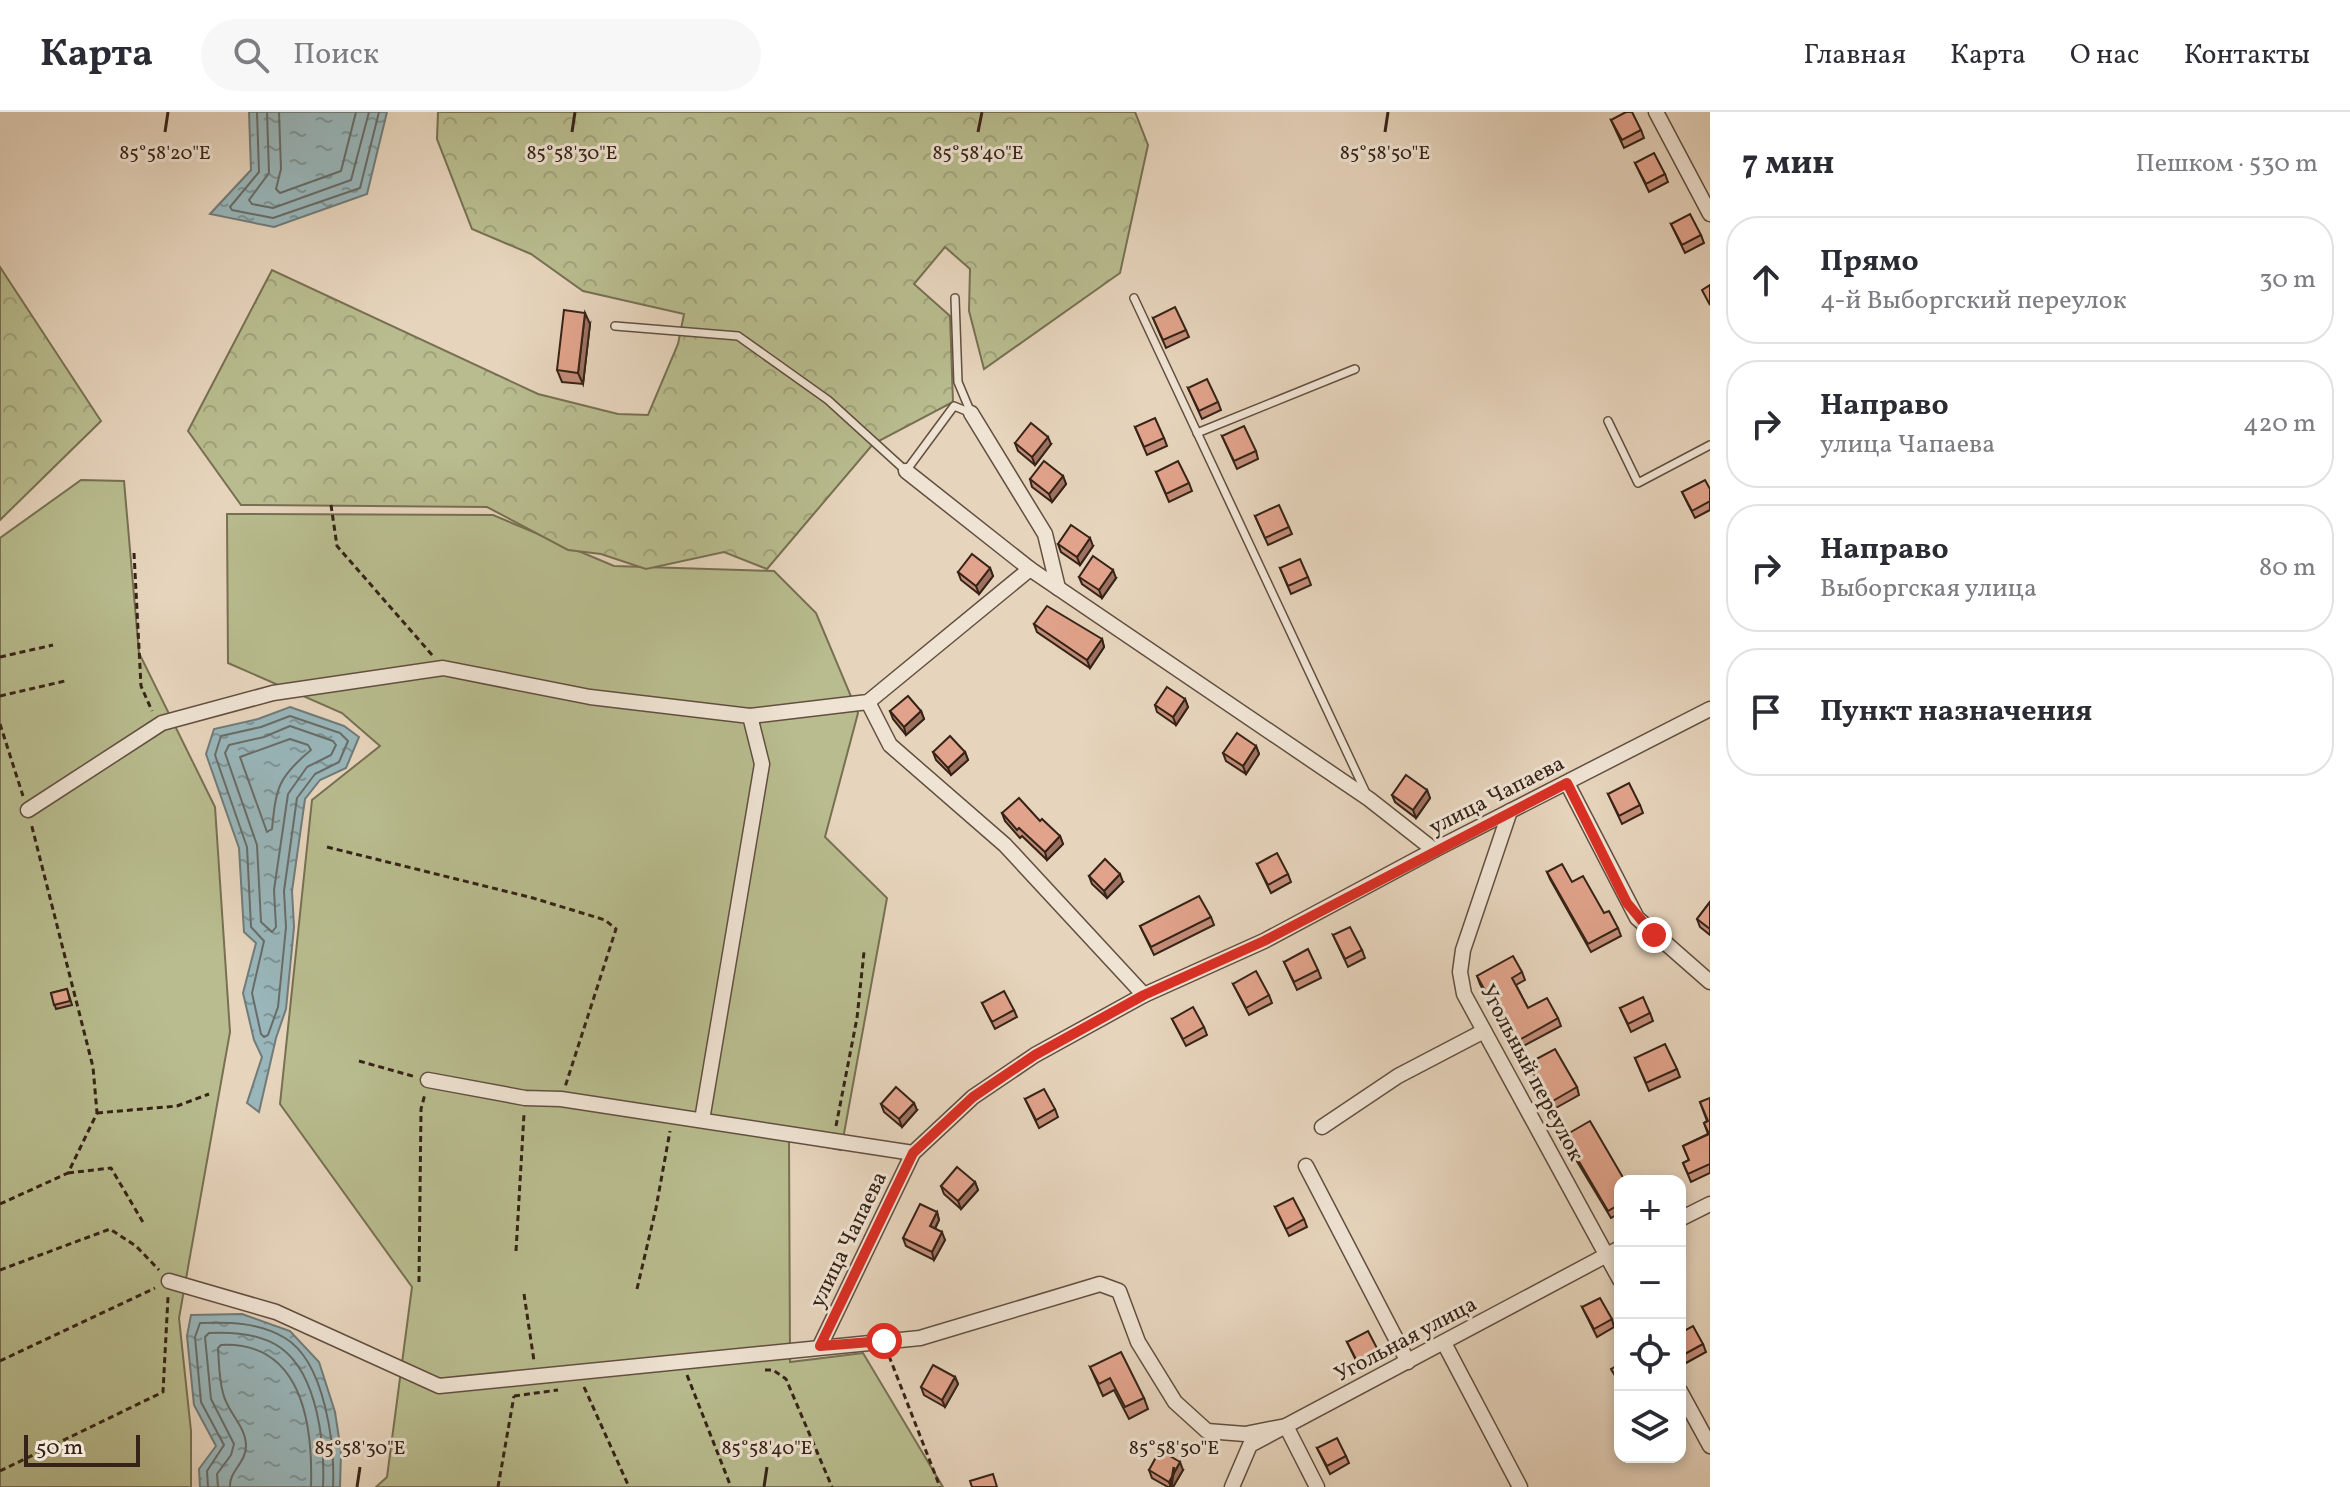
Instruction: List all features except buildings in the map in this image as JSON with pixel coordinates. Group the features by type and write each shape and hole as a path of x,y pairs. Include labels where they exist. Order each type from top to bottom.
{"street":[{"path":"1656,112 1710,214"},
{"path":"971,413 1045,534 1058,588"},
{"path":"906,471 1030,569 1369,799 1434,850"},
{"path":"28,810 158,726 273,693 443,668 590,697 750,716 868,702 1030,569"},
{"path":"868,702 890,745 1005,845 1144,995"},
{"name":"улица Чапаева","path":"820,1346 913,1153 973,1097 1035,1055 1144,995 1264,941 1710,709"},
{"path":"702,1120 762,764 750,716"},
{"path":"1567,783 1637,918 1710,982"},
{"name":"Угольный переулок","path":"1510,811 1460,961 1464,994 1613,1252"},
{"path":"1322,1127 1398,1076 1484,1031"},
{"path":"428,1080 525,1098 561,1099 913,1153"},
{"path":"1306,1166 1408,1362"},
{"path":"1686,1216 1710,1204"},
{"name":"Угольная улица","path":"1232,1487 1250,1445 1613,1252"},
{"path":"169,1281 276,1312 439,1386 920,1338 1100,1284 1119,1291 1138,1342 1175,1402 1207,1431 1245,1434 1286,1426 1317,1487"},
{"path":"1444,1343 1520,1487"},
{"path":"1686,1402 1710,1446"}],"lane":[{"path":"955,298 958,382 971,413"},
{"path":"1134,298 1369,799"},
{"path":"615,326 738,336 828,400 906,471 954,406 971,413"},
{"path":"1197,433 1355,369"},
{"path":"1608,421 1638,483 1710,445"}],"path":[{"path":"331,505 337,546 443,668"},
{"path":"134,553 141,686 158,726"},
{"path":"0,657 53,645"},
{"path":"0,696 65,681"},
{"path":"0,724 28,810 93,1067 97,1113 68,1173"},
{"path":"327,847 533,898 605,920 616,929 561,1099"},
{"path":"833,1140 857,1018 864,952"},
{"path":"359,1061 428,1080 421,1109 419,1282"},
{"path":"97,1113 177,1106 209,1094"},
{"path":"516,1251 525,1098"},
{"path":"637,1289 656,1208 672,1115"},
{"path":"0,1204 68,1173 111,1168 144,1224"},
{"path":"0,1270 110,1229 136,1246 169,1281 163,1392 0,1471"},
{"path":"0,1361 169,1281"},
{"path":"524,1294 536,1376"},
{"path":"884,1341 940,1487"},
{"path":"760,1370 773,1370 786,1379 832,1487"},
{"path":"687,1375 731,1487"},
{"path":"498,1487 517,1378"},
{"path":"593,1386 584,1387 629,1487"},
{"path":"514,1396 570,1389"}],"green space":[{"path":"438,112 1135,112 1148,145 1120,273 984,369 969,311 970,269 945,247 914,284 950,316 953,402 873,444 767,569 724,552 646,569 601,554 568,550 487,507 241,505 188,431 272,270 538,394 618,414 648,415 678,344 684,314 583,291 531,254 472,229 437,139"},
{"path":"0,267 101,421 0,520"},
{"path":"81,480 124,481 139,653 215,807 230,1032 179,1318 191,1431 191,1487 0,1487 0,538"},
{"path":"227,514 493,515 614,566 774,571 816,613 858,713 825,837 887,898 841,1150 789,1139 790,1362 863,1353 943,1487 376,1487 387,1477 412,1287 280,1104 312,800 380,746 342,713 228,663"}],"water":[{"path":"249,112 387,112 367,194 274,227 210,214 251,170"},
{"path":"290,707 344,726 359,737 346,768 320,780 305,799 292,891 294,927 286,1009 259,1112 247,1103 262,1057 254,1040 243,993 256,943 244,932 239,848 206,754 214,729 258,719"},
{"path":"242,1314 290,1331 319,1362 335,1412 341,1451 340,1487 200,1487 199,1469 216,1446 194,1405 187,1336 191,1315"}],"route":[{"path":"884,1341 820,1346 913,1153 973,1097 1035,1055 1144,995 1264,941 1567,783 1627,903 1654,935"}]}
